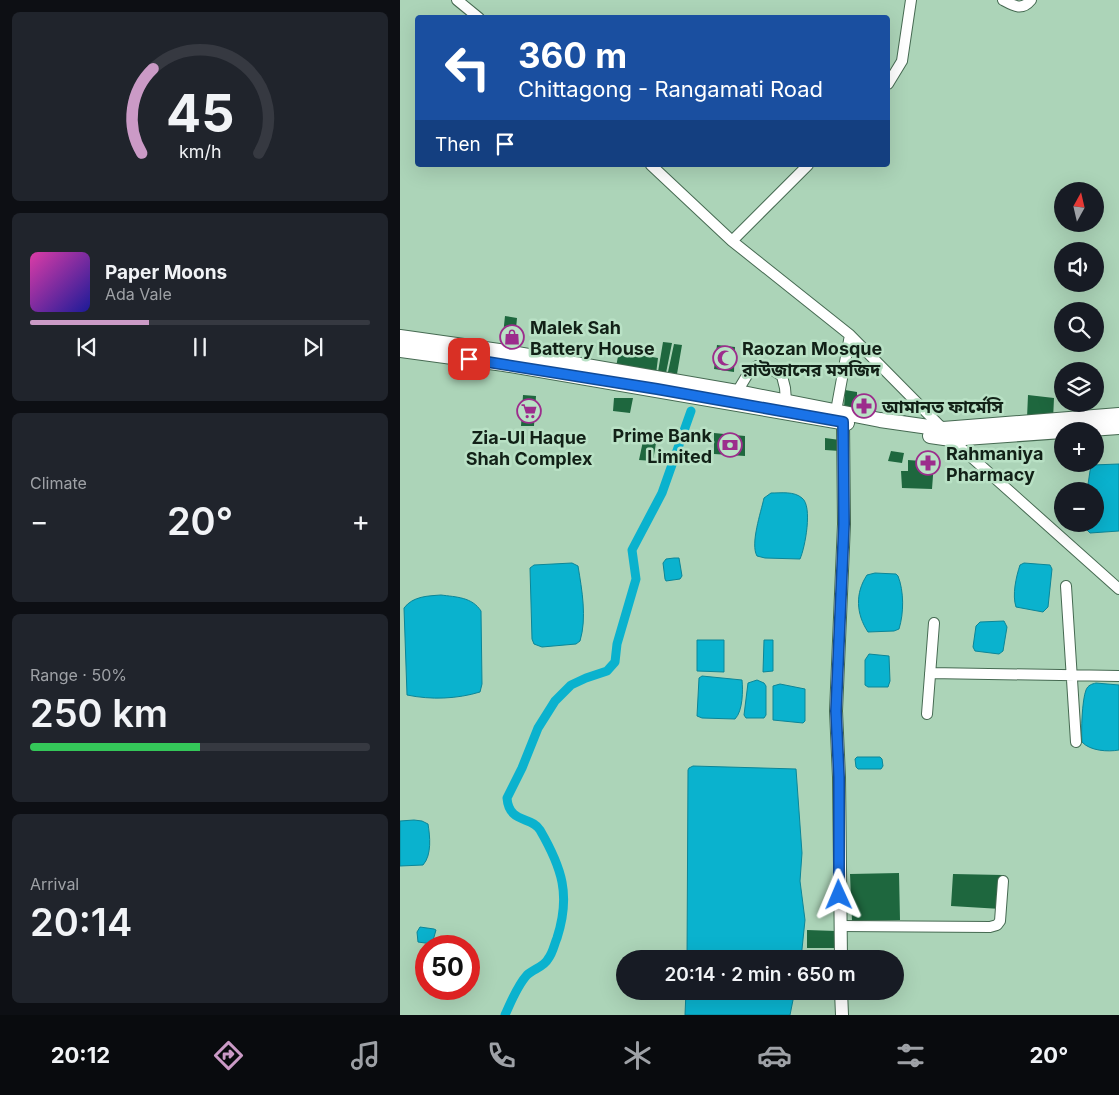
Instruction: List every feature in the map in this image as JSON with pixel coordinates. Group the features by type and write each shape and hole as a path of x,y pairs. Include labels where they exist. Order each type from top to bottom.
{"highway":[{"path":"400,337 506,352 737,392 786,401 839,417"},
{"path":"400,350 504,364 839,417 880,420 947,434 1119,427"},
{"path":"947,434 1119,416"}],"main road":[{"path":"839,417 844,524 836,711 839,777 841,950"},
{"path":"841,1000 842,1015"}],"street":[{"path":"457,0 475,15"},
{"path":"890,81 902,62 911,0"},
{"path":"1003,0 1018,7 1026,6 1031,0"},
{"path":"653,167 732,240 850,336 947,434 1119,589"},
{"path":"732,240 806,167"},
{"path":"839,417 850,336"},
{"path":"737,392 749,372 757,366 770,369 782,376 786,401"},
{"path":"1066,586 1076,742"},
{"path":"927,714 934,623"},
{"path":"930,673 1119,676"},
{"path":"840,926 990,927 998,925 1000,921 1003,881"}],"water":[{"path":"1119,464 1119,531 1090,533 1104,532 1104,482 1088,482 1090,472 1104,472 1104,465"},
{"path":"771,493 795,494 805,502 808,518 800,559 757,556 755,544 757,528 764,498"},
{"path":"679,558 682,576 680,579 666,581 663,563 666,559"},
{"path":"572,563 578,566 582,594 583,623 580,641 576,644 542,647 534,644 532,639 530,568 534,565"},
{"path":"1024,563 1050,565 1052,569 1048,607 1043,612 1016,607 1014,592 1016,580 1020,565"},
{"path":"875,573 896,574 900,582 903,602 902,616 899,629 894,631 868,632 861,618 858,604 860,589 867,575"},
{"path":"441,595 468,600 481,611 482,684 480,692 444,698 425,698 407,695 404,608 416,599"},
{"path":"1004,621 1007,627 1003,651 999,654 975,651 973,647 976,626 980,622"},
{"path":"697,640 724,640 724,672 697,671"},
{"path":"764,640 773,640 773,671 763,672"},
{"path":"869,654 889,656 890,681 888,687 868,687 865,685 865,660"},
{"path":"702,676 742,680 741,706 735,719 702,718 697,716 699,678"},
{"path":"757,680 766,686 766,715 764,718 746,718 744,715 748,683"},
{"path":"1096,683 1119,685 1119,750 1099,750 1082,742 1082,716 1086,690"},
{"path":"780,684 805,689 805,721 803,723 773,720 773,686"},
{"path":"857,757 880,757 883,766 881,769 858,769 855,759"},
{"path":"693,766 796,769 802,853 800,881 805,920 802,950 687,950 689,768"},
{"path":"414,820 428,824 430,840 428,856 423,865 400,866 400,821"},
{"path":"420,927 436,930 435,935 417,935"},
{"path":"686,1000 793,1000 790,1015 685,1015"}],"building":[{"name":"Malek Sah Battery House","path":"505,316 517,318 516,329 522,330 519,345 502,344"},
{"path":"663,342 672,343 666,373 658,372"},
{"path":"674,344 682,345 677,374 668,372"},
{"name":"Raozan Mosque রাউজানের মসজিদ","path":"717,345 735,347 734,372 714,369"},
{"path":"619,351 658,358 656,374 616,367"},
{"path":"845,390 857,392 857,411 844,409"},
{"name":"Zia-Ul Haque Shah Complex","path":"523,395 536,396 534,426 521,426"},
{"path":"1028,395 1054,398 1053,420 1027,418"},
{"path":"614,398 633,398 630,413 613,411"},
{"name":"আমানত ফার্মেসি","path":"860,398 871,399 869,415 858,414"},
{"path":"894,413 915,418 914,424 893,421"},
{"name":"Prime Bank Limited","path":"714,433 745,436 745,456 714,454"},
{"path":"825,438 840,440 840,451 825,450"},
{"path":"643,441 656,443 653,461 639,460"},
{"path":"891,451 904,453 902,463 888,461"},
{"path":"908,460 934,462 932,489 902,488 901,471 908,471"},
{"path":"899,873 900,920 852,921 850,874"},
{"path":"953,874 1002,875 1001,909 951,906"},
{"path":"807,930 836,931 836,948 807,948"}],"waterway":[{"path":"505,1015 523,979 544,964 551,954 561,923 564,895 559,870 540,830 532,823 516,816 512,812 507,798 522,768 538,728 555,701 571,685 607,671 615,662 617,644 636,579 632,550 662,493 691,411"}],"place":[{"name":"Malek Sah Battery House","path":"512,337"},
{"name":"Raozan Mosque রাউজানের মসজিদ","path":"725,358"},
{"name":"আমানত ফার্মেসি","path":"864,406"},
{"name":"Zia-Ul Haque Shah Complex","path":"529,411"},
{"name":"Prime Bank Limited","path":"730,445"},
{"name":"Rahmaniya Pharmacy","path":"928,463"}],"route":[{"path":"469,359 657,389 843,422 844,524 836,711 839,777 839,895"}]}
